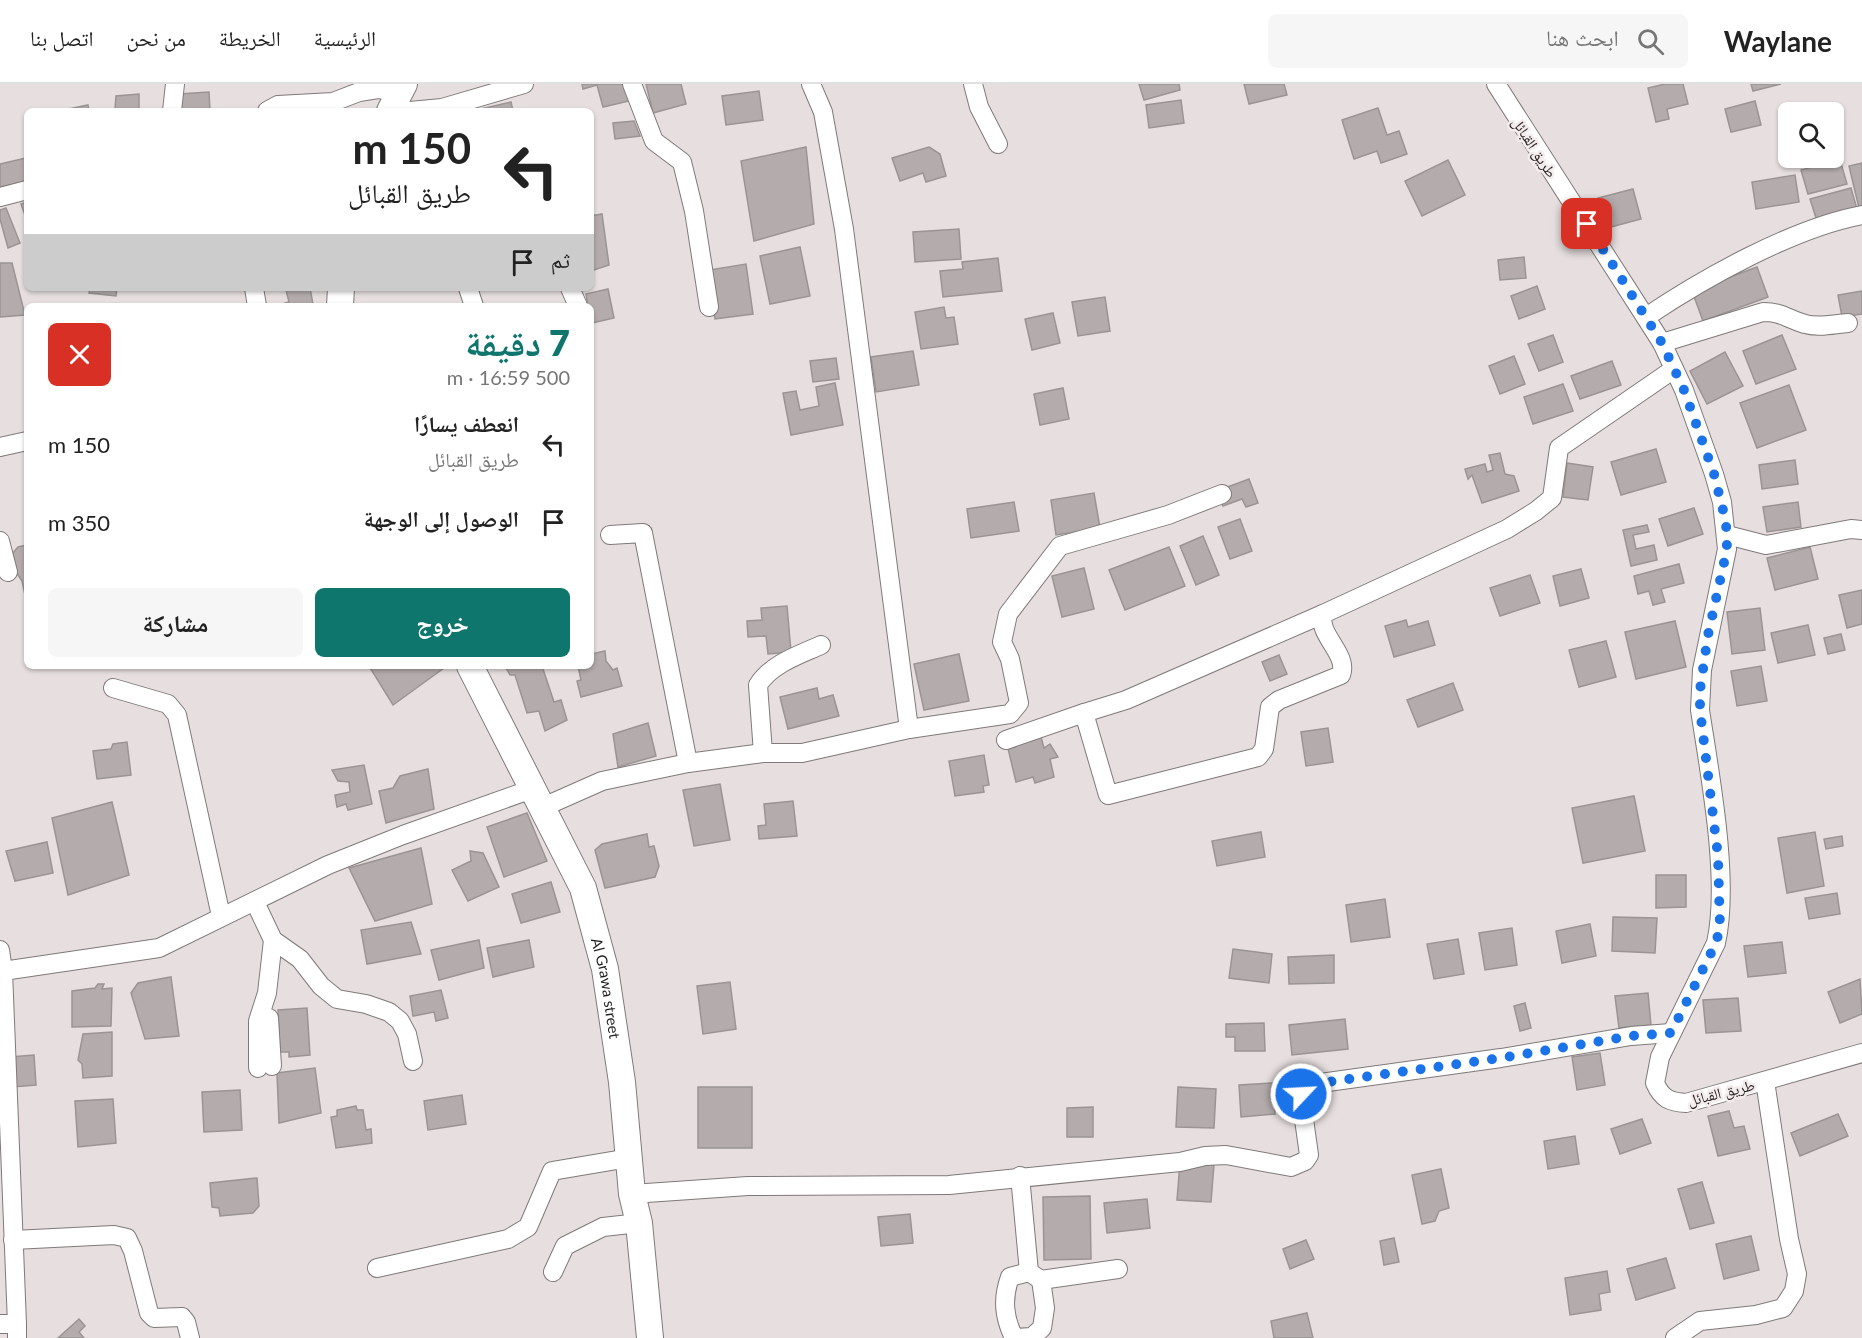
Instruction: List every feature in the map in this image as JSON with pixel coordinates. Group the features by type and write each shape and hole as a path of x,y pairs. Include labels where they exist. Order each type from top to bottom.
{"street":[{"path":"172,108 175,84"},
{"path":"272,108 278,105 333,102 358,92 378,89 401,100 441,108 524,84"},
{"path":"632,84 654,141 682,162 694,211 709,307"},
{"path":"811,84 823,112 844,229 909,729"},
{"path":"973,84 979,107 998,144"},
{"name":"طريق القبائل","path":"1496,84 1662,343 1714,474 1722,502 1727,536 1700,690 1700,710 1718,856 1720,927 1716,943 1671,1033 1655,1072 1655,1083 1660,1093 1672,1102 1686,1102 1862,1053"},
{"path":"0,197 24,191"},
{"path":"1646,318 1678,296 1788,239 1813,228 1862,215"},
{"path":"1662,343 1763,312 1780,312 1796,321 1813,326 1848,322"},
{"path":"1006,740 1084,712 1126,700 1323,614 1507,529 1536,512 1552,498 1559,448 1674,369"},
{"path":"0,447 24,442"},
{"path":"2,971 159,948 328,865 536,799 602,781 688,763 763,753 802,753 909,729 1010,714 1019,703 1010,659 1002,642 1008,614 1060,546 1168,515 1222,494"},
{"path":"1727,536 1766,545 1851,529 1862,530"},
{"path":"610,535 643,533 688,763"},
{"path":"0,541 8,572"},
{"path":"1084,712 1108,795 1258,757 1264,749 1269,712 1273,704 1341,675 1343,667 1323,625 1323,614"},
{"path":"763,753 758,685 764,676 785,662 821,645"},
{"name":"Al Grawa street","path":"471,669 583,888 604,969 622,1082 628,1158 632,1194 639,1223 650,1338"},
{"path":"113,688 168,705 177,715 221,916"},
{"path":"255,902 273,940 300,959 321,986 337,999 389,1012 400,1021 407,1034 413,1061"},
{"path":"265,1067 258,1022 267,993 273,940"},
{"path":"0,950 13,1240 11,1329"},
{"path":"632,1194 748,1186 949,1185 1020,1176 1179,1162 1216,1155 1259,1159 1281,1166 1297,1165 1305,1161 1309,1155 1301,1098 1302,1089 1306,1085 1501,1058 1631,1036 1671,1033"},
{"path":"1674,1338 1700,1320 1756,1316 1783,1308 1794,1291 1797,1274 1789,1239 1765,1081"},
{"path":"376,1268 508,1239 528,1227 552,1171 628,1158"},
{"path":"1020,1176 1035,1276 1118,1269"},
{"path":"553,1272 566,1246 603,1227 639,1223"},
{"path":"13,1240 114,1235 127,1238 134,1251 149,1313 154,1318 182,1317 186,1322 190,1338"}],"building":[{"path":"582,84 625,84 629,101 603,107 597,85 583,89"},
{"path":"646,84 681,84 686,104 653,113"},
{"path":"1139,84 1179,84 1180,90 1144,100"},
{"path":"1244,84 1284,84 1287,95 1249,104"},
{"path":"1665,84 1683,84 1688,104 1667,109 1669,119 1656,122 1648,88"},
{"path":"1751,84 1781,84 1753,91"},
{"path":"759,91 763,120 726,125 722,96"},
{"path":"209,92 210,108 180,108 179,94"},
{"path":"139,94 139,108 115,108 116,96"},
{"path":"1181,100 1184,123 1149,128 1146,105"},
{"path":"1755,101 1761,125 1731,132 1725,109"},
{"path":"511,102 512,108 485,108"},
{"path":"1378,108 1387,135 1399,131 1407,154 1381,163 1377,151 1354,159 1342,120"},
{"path":"634,121 640,136 615,139 613,123"},
{"path":"806,147 814,224 754,241 741,161"},
{"path":"929,147 940,154 946,176 926,182 923,173 900,181 892,158"},
{"path":"24,158 24,182 0,187 0,164"},
{"path":"1448,160 1465,195 1422,216 1405,181"},
{"path":"1862,163 1862,208 1859,208 1849,166"},
{"path":"1842,168 1847,184 1808,194 1801,170"},
{"path":"1795,175 1799,202 1756,209 1752,182"},
{"path":"1851,188 1857,209 1817,221 1810,199"},
{"path":"1633,189 1641,219 1607,228 1598,198"},
{"path":"6,208 20,243 8,248 0,219 0,210"},
{"path":"602,214 609,265 594,270 594,215"},
{"path":"959,229 961,259 915,262 913,232"},
{"path":"800,247 810,296 770,304 760,256"},
{"path":"1524,257 1526,278 1500,280 1498,260"},
{"path":"998,258 1002,291 943,297 940,271 963,269 962,262"},
{"path":"0,263 12,263 24,315 0,317"},
{"path":"746,264 753,314 715,319 709,270"},
{"path":"1757,267 1768,297 1703,321 1692,291"},
{"path":"1537,286 1545,309 1519,319 1511,296"},
{"path":"608,289 614,318 594,323 594,303 588,303 586,294"},
{"path":"89,291 117,291 116,296 89,293"},
{"path":"286,291 311,291 313,303 286,303 289,302"},
{"path":"1862,291 1862,314 1842,317 1838,295"},
{"path":"1105,297 1110,331 1078,336 1072,302"},
{"path":"944,307 946,318 954,317 958,344 921,349 915,312"},
{"path":"1053,313 1060,343 1032,350 1025,319"},
{"path":"1553,335 1563,362 1539,371 1528,344"},
{"path":"1782,335 1796,369 1756,384 1743,351"},
{"path":"913,351 919,385 876,392 871,357"},
{"path":"1725,352 1743,386 1707,404 1690,371"},
{"path":"1514,356 1525,384 1500,394 1489,366"},
{"path":"836,358 839,379 813,382 810,361"},
{"path":"1612,361 1621,385 1580,399 1571,376"},
{"path":"835,383 843,425 791,435 783,393 796,391 800,410 819,406 816,387"},
{"path":"1563,384 1573,411 1533,424 1524,397"},
{"path":"1789,385 1806,430 1757,448 1740,403"},
{"path":"1063,388 1069,419 1040,425 1034,394"},
{"path":"1656,449 1666,482 1621,495 1611,462"},
{"path":"1500,453 1505,474 1514,476 1519,491 1482,503 1472,475 1468,479 1465,469 1485,464 1487,472 1493,470 1489,455"},
{"path":"1795,460 1798,484 1762,489 1759,465"},
{"path":"1567,463 1593,467 1588,500 1563,497"},
{"path":"1249,479 1258,503 1246,507 1242,499 1223,506 1217,491"},
{"path":"1094,493 1100,528 1056,535 1051,500"},
{"path":"1014,502 1019,531 971,538 967,509"},
{"path":"1798,502 1801,527 1767,532 1763,507"},
{"path":"1694,508 1703,534 1668,546 1659,519"},
{"path":"1240,519 1252,551 1230,559 1218,527"},
{"path":"1647,525 1649,532 1633,535 1636,549 1654,545 1657,560 1631,566 1623,530"},
{"path":"1203,536 1219,575 1196,585 1180,546"},
{"path":"24,546 24,590 22,581 14,569 12,554 18,547"},
{"path":"1169,547 1185,586 1125,610 1109,570"},
{"path":"1810,547 1818,579 1775,590 1767,558"},
{"path":"1679,564 1684,583 1661,589 1665,602 1653,605 1649,591 1638,594 1634,576"},
{"path":"1084,568 1094,609 1062,617 1052,576"},
{"path":"1581,569 1589,598 1560,606 1553,576"},
{"path":"1530,575 1540,603 1500,616 1490,588"},
{"path":"1862,590 1862,624 1847,628 1839,595"},
{"path":"787,606 791,652 768,654 766,636 748,637 747,621 762,620 761,608"},
{"path":"1760,608 1765,650 1732,654 1727,612"},
{"path":"1406,620 1408,627 1428,621 1435,645 1394,657 1385,626"},
{"path":"1675,621 1686,667 1636,679 1625,632"},
{"path":"1808,625 1815,655 1778,663 1771,633"},
{"path":"1841,634 1845,650 1828,654 1824,638"},
{"path":"1606,641 1616,677 1579,687 1569,650"},
{"path":"605,651 606,661 613,670 617,668 622,686 581,697 577,681 581,680 579,669 594,669 594,653"},
{"path":"959,654 969,701 924,710 914,664"},
{"path":"1279,655 1287,674 1270,681 1262,662"},
{"path":"1761,666 1767,701 1737,706 1731,671"},
{"path":"371,669 443,669 393,705"},
{"path":"507,669 543,669 554,702 561,700 567,720 545,731 539,711 527,713 515,675 510,675"},
{"path":"1453,683 1463,710 1418,727 1407,700"},
{"path":"817,688 819,699 833,695 839,716 788,729 780,697"},
{"path":"648,723 656,756 618,767 613,734"},
{"path":"1328,728 1333,762 1306,766 1301,732"},
{"path":"1041,737 1044,748 1050,744 1058,757 1050,759 1054,777 1035,783 1033,777 1016,782 1006,740"},
{"path":"127,742 131,775 97,779 93,751 111,749 113,744"},
{"path":"984,755 989,785 983,786 984,792 955,796 949,761"},
{"path":"364,765 372,804 348,810 346,804 337,807 335,795 350,792 349,782 338,781 332,770"},
{"path":"428,769 434,809 386,823 379,791 393,788 400,776"},
{"path":"720,784 730,840 694,846 683,790"},
{"path":"1634,796 1645,851 1583,863 1572,808"},
{"path":"793,801 797,836 759,839 758,826 766,825 764,804"},
{"path":"112,802 129,875 68,895 52,818"},
{"path":"527,813 547,861 504,877 487,827"},
{"path":"1261,832 1265,857 1217,866 1212,841"},
{"path":"1815,832 1824,886 1787,893 1778,838"},
{"path":"647,834 649,847 654,846 659,866 655,877 605,888 595,850 602,844"},
{"path":"1842,836 1843,846 1826,849 1824,839"},
{"path":"47,842 53,873 15,881 6,851"},
{"path":"421,848 432,904 375,921 349,868"},
{"path":"470,851 483,853 499,887 468,901 452,870 471,861"},
{"path":"1656,875 1686,875 1686,907 1656,908"},
{"path":"551,882 560,912 521,923 512,894"},
{"path":"1837,893 1840,914 1809,919 1805,898"},
{"path":"1385,899 1390,937 1351,942 1346,905"},
{"path":"1613,917 1657,918 1655,953 1612,951"},
{"path":"411,922 421,954 367,964 361,930"},
{"path":"1590,924 1596,956 1562,963 1556,931"},
{"path":"1512,928 1517,965 1485,970 1479,933"},
{"path":"1458,939 1464,974 1434,979 1427,944"},
{"path":"479,940 484,968 439,980 431,950"},
{"path":"529,940 534,967 493,977 487,948"},
{"path":"1782,942 1786,973 1748,977 1744,946"},
{"path":"1233,949 1272,954 1269,983 1229,978"},
{"path":"1334,955 1334,983 1289,984 1288,957"},
{"path":"171,977 179,1036 145,1039 131,993 138,983"},
{"path":"1860,979 1862,1014 1840,1023 1828,992"},
{"path":"730,982 736,1029 703,1034 697,986"},
{"path":"98,984 104,984 102,989 112,988 111,1026 72,1027 72,991 95,988"},
{"path":"441,990 448,1018 436,1021 434,1012 413,1016 410,996"},
{"path":"1648,993 1651,1025 1619,1028 1615,996"},
{"path":"1738,998 1741,1031 1706,1033 1703,1000"},
{"path":"1525,1003 1531,1028 1520,1031 1514,1006"},
{"path":"307,1008 310,1055 289,1057 289,1052 280,1052 278,1010"},
{"path":"1345,1019 1348,1049 1292,1055 1289,1025"},
{"path":"1264,1023 1265,1051 1235,1051 1235,1037 1226,1037 1226,1024"},
{"path":"112,1032 112,1076 83,1078 82,1064 78,1060 83,1034"},
{"path":"1600,1053 1605,1085 1577,1090 1572,1057"},
{"path":"34,1055 36,1085 12,1087 10,1057"},
{"path":"315,1068 321,1113 279,1123 277,1073"},
{"path":"1273,1083 1275,1114 1241,1117 1239,1085"},
{"path":"698,1087 752,1087 752,1148 698,1148"},
{"path":"1178,1087 1216,1089 1214,1128 1176,1127"},
{"path":"240,1090 242,1130 204,1132 202,1092"},
{"path":"462,1095 466,1124 428,1130 424,1101"},
{"path":"113,1099 116,1143 78,1147 75,1101"},
{"path":"356,1106 357,1110 363,1110 366,1130 371,1129 372,1143 336,1148 331,1117 337,1116 337,1110"},
{"path":"1093,1107 1093,1137 1067,1137 1067,1108"},
{"path":"1729,1111 1734,1128 1744,1126 1750,1149 1718,1156 1708,1116"},
{"path":"1838,1114 1848,1136 1800,1156 1791,1133"},
{"path":"1642,1119 1651,1143 1620,1154 1611,1129"},
{"path":"1575,1136 1579,1164 1548,1169 1544,1141"},
{"path":"1180,1162 1214,1164 1211,1202 1177,1200"},
{"path":"1441,1169 1449,1208 1439,1211 1435,1221 1422,1224 1412,1175"},
{"path":"257,1178 259,1206 253,1213 220,1216 219,1208 212,1207 210,1183"},
{"path":"1702,1182 1714,1223 1690,1229 1678,1189"},
{"path":"1090,1196 1091,1259 1044,1260 1043,1197"},
{"path":"1147,1199 1150,1228 1107,1233 1104,1203"},
{"path":"910,1214 913,1243 881,1246 878,1217"},
{"path":"1751,1236 1759,1270 1724,1279 1716,1244"},
{"path":"1394,1238 1399,1262 1384,1265 1380,1241"},
{"path":"1306,1240 1314,1259 1290,1269 1283,1249"},
{"path":"1666,1258 1675,1288 1636,1300 1627,1269"},
{"path":"1607,1271 1610,1292 1599,1294 1601,1310 1570,1315 1565,1278"},
{"path":"1307,1313 1313,1338 1274,1338 1271,1321"},
{"path":"79,1319 85,1326 79,1332 84,1338 58,1338"}],"route":[{"path":"1301,1094 1306,1085 1501,1058 1631,1036 1671,1033 1716,943 1721,909 1718,856 1700,710 1700,690 1708,635 1727,549 1726,522 1714,474 1684,390 1662,343 1587,224"}]}
